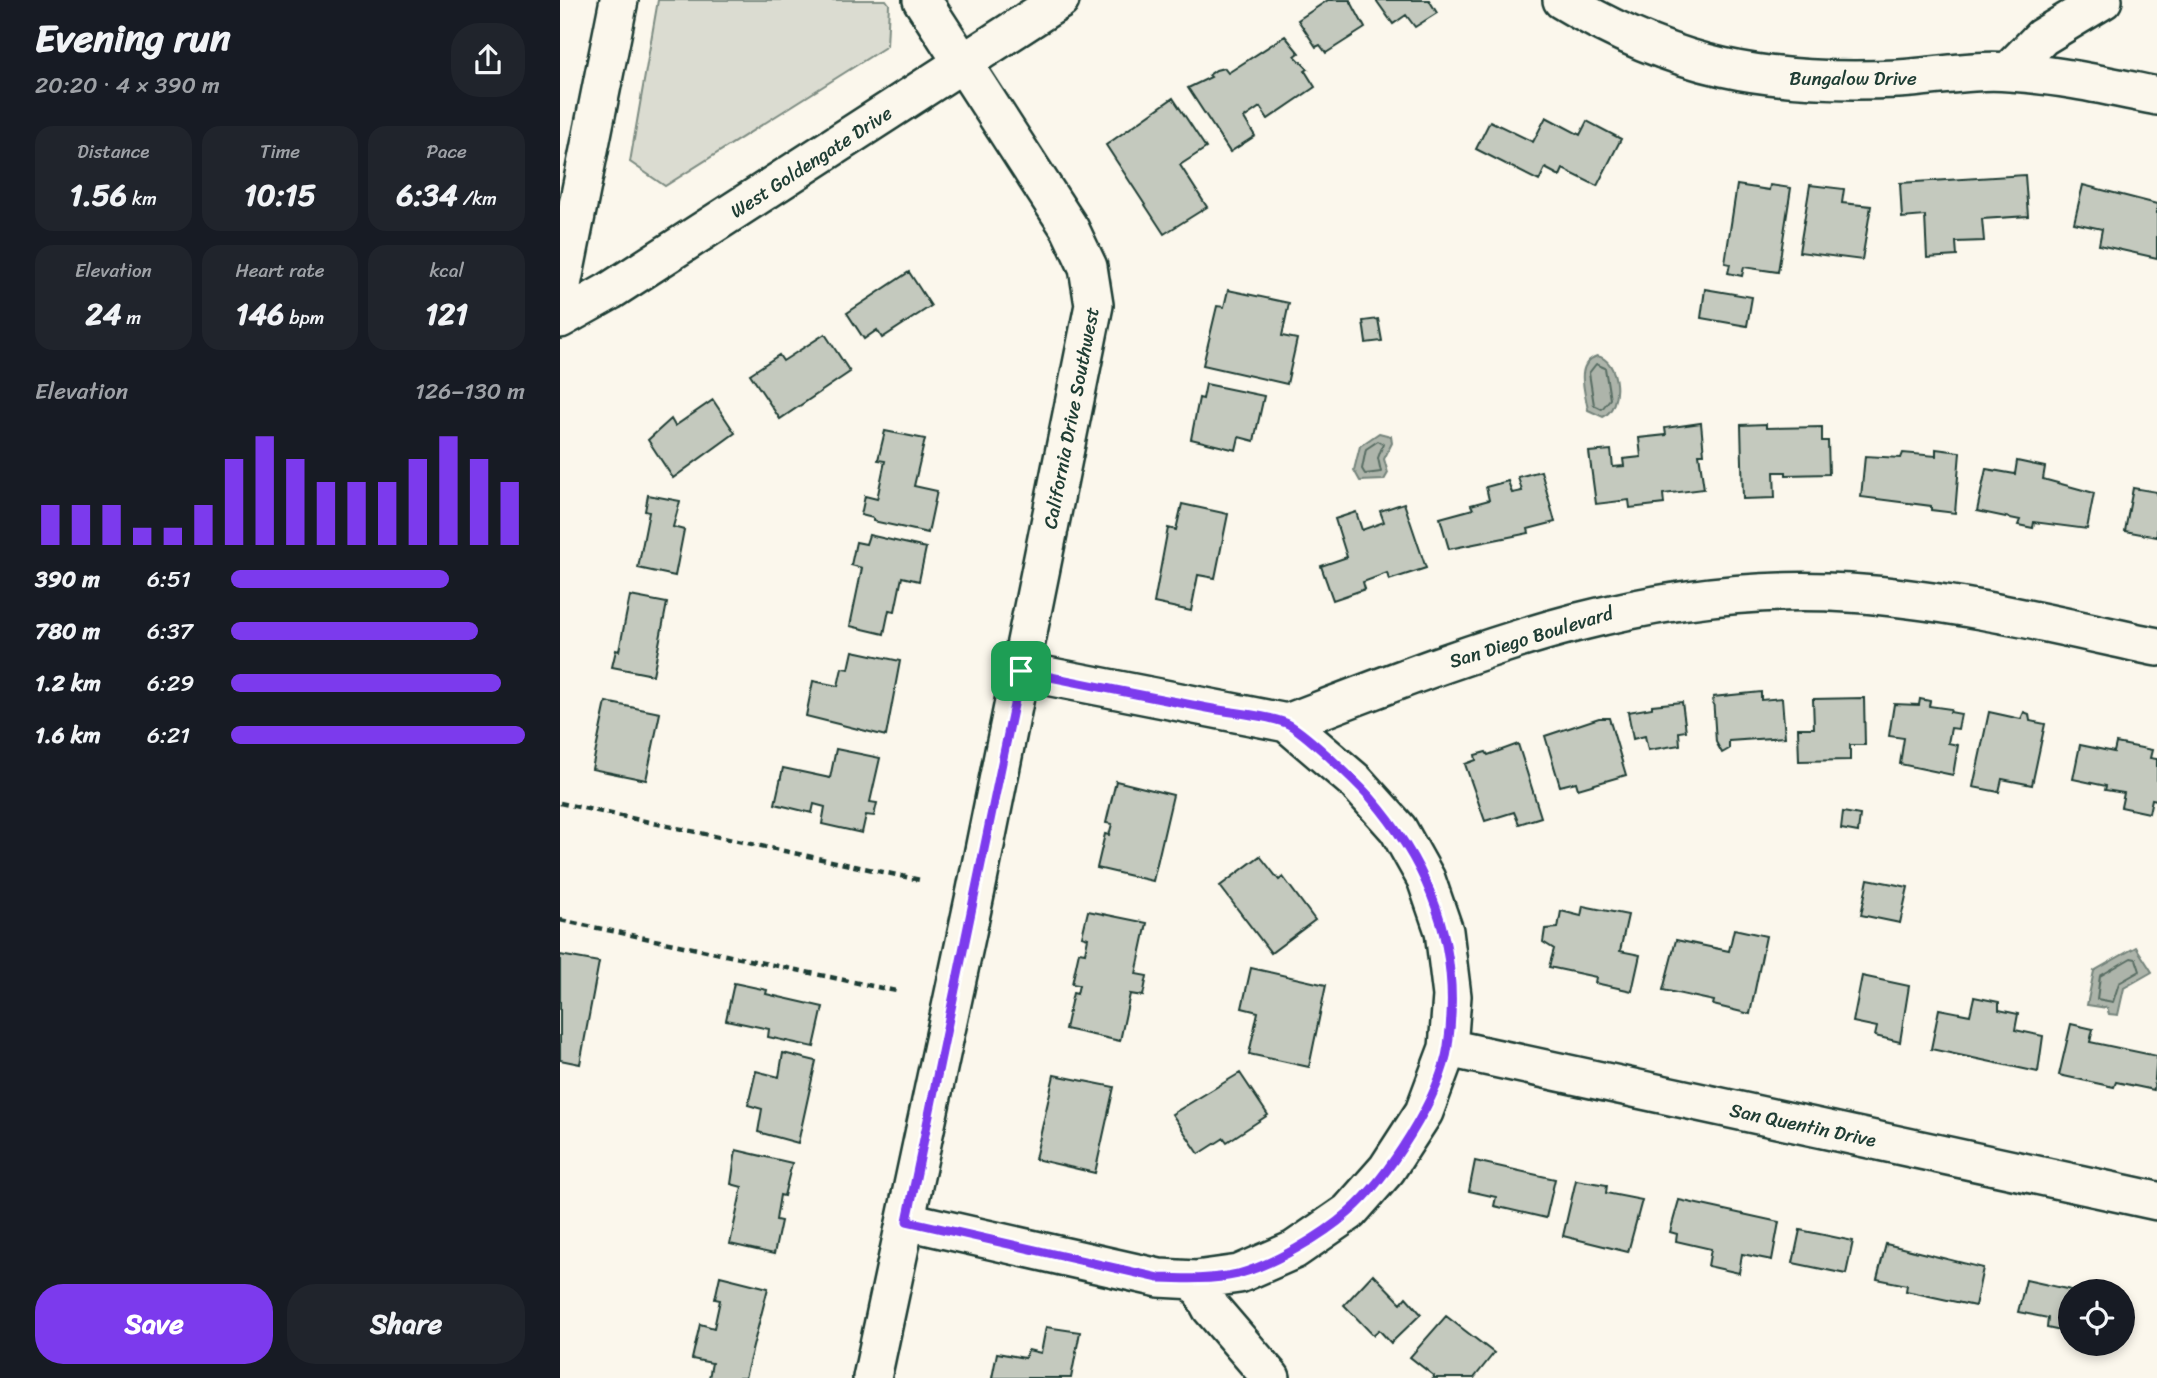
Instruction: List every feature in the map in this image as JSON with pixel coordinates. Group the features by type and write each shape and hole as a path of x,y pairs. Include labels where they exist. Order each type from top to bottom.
{"street":[{"path":"560,295 619,0"},
{"name":"California Drive Southwest","path":"872,1378 1021,671 1094,305 1088,267 1070,229 922,0"},
{"name":"West Goldengate Drive","path":"560,320 622,283 1060,0"},
{"name":"Bungalow Drive","path":"1562,0 1603,25 1661,50 1718,67 1771,78 1823,81 2008,72 2086,81 2157,96"},
{"path":"2008,72 2042,37 2103,0"},
{"name":"San Diego Boulevard","path":"1287,723 1467,654 1547,628 1604,613 1714,595 1847,593 1910,598 1967,606 2157,647"},
{"path":"907,1221 1159,1278 1196,1280 1239,1274 1294,1250 1349,1212 1387,1169 1424,1112 1448,1048 1452,996 1444,931 1426,878 1398,829 1355,781 1287,723 1021,671"},
{"name":"San Quentin Drive","path":"1448,1048 2157,1201"},
{"path":"1196,1280 1211,1308 1270,1378"}],"path":[{"path":"560,803 920,880"},
{"path":"560,920 896,991"}],"shaded area":[{"path":"658,0 886,0 889,4 887,46 665,186 630,162"}],"water":[{"path":"1597,356 1605,359 1610,366 1616,384 1614,404 1603,417 1588,410 1583,387 1585,365"},
{"path":"1379,433 1391,436 1392,443 1384,459 1388,473 1384,480 1360,481 1354,470 1360,446"},
{"path":"2136,947 2152,972 2124,988 2118,1015 2109,1014 2107,1008 2087,1005 2094,971"}],"building":[{"path":"1328,0 1350,0 1365,28 1326,53 1320,45 1316,47 1298,20"},
{"path":"1376,0 1429,0 1437,13 1415,27 1406,15 1393,24"},
{"path":"1285,36 1299,53 1295,56 1308,69 1305,71 1315,87 1268,119 1260,107 1244,118 1255,136 1230,152 1188,88 1211,77 1209,75 1216,70 1224,68 1228,73"},
{"path":"1173,98 1206,148 1180,165 1207,207 1164,234 1106,145"},
{"path":"1546,117 1580,135 1587,121 1621,139 1597,186 1563,169 1560,176 1545,168 1539,181 1476,149 1490,121 1533,142"},
{"path":"2025,175 2028,216 1982,219 1984,241 1956,242 1957,256 1927,258 1925,216 1902,218 1900,183"},
{"path":"1737,185 1769,190 1770,185 1791,188 1778,272 1744,267 1742,276 1728,273 1730,264 1725,263"},
{"path":"1810,185 1844,189 1842,203 1871,206 1862,260 1799,252"},
{"path":"2083,185 2157,204 2157,258 2099,245 2102,229 2074,223"},
{"path":"909,272 931,306 882,338 877,330 864,339 847,313"},
{"path":"1705,289 1752,297 1747,326 1701,318"},
{"path":"1228,290 1289,303 1282,336 1297,339 1287,384 1203,365 1217,306 1224,307"},
{"path":"1378,319 1382,341 1366,343 1363,321"},
{"path":"825,334 850,372 780,419 750,374 779,355 783,361"},
{"path":"1206,384 1264,396 1254,441 1239,437 1236,450 1191,439 1199,398 1203,399"},
{"path":"713,400 735,433 673,478 648,440 671,419 675,426"},
{"path":"1701,423 1704,454 1699,454 1704,489 1663,494 1664,504 1630,508 1629,500 1596,504 1589,452 1611,450 1613,467 1624,466 1623,459 1641,457 1639,438 1666,435 1665,428"},
{"path":"1766,424 1766,428 1822,427 1822,441 1828,441 1829,474 1786,475 1786,472 1774,472 1775,498 1743,499 1741,425"},
{"path":"885,431 925,439 914,486 937,491 928,533 873,521 873,518 861,515 865,496 877,499 885,461 878,460"},
{"path":"1936,449 1960,452 1955,513 1931,510 1931,506 1861,497 1865,456 1901,458 1903,453 1936,456"},
{"path":"2017,461 2045,467 2043,479 2094,493 2087,529 2034,522 2033,528 2018,525 2020,520 1977,511 1986,469 2015,474"},
{"path":"1541,471 1555,522 1528,529 1529,533 1449,549 1440,518 1473,509 1471,505 1489,500 1486,487 1508,481 1512,493 1522,491 1518,477"},
{"path":"2133,488 2157,492 2157,537 2125,531"},
{"path":"648,495 680,501 673,527 684,530 675,576 638,568 649,512 645,511"},
{"path":"1404,503 1426,568 1389,580 1387,573 1363,582 1365,589 1333,600 1321,566 1347,557 1335,519 1356,512 1362,530 1384,522 1380,511"},
{"path":"1182,504 1228,514 1215,578 1198,575 1191,611 1154,603 1168,528 1176,530"},
{"path":"869,535 926,548 919,581 902,577 895,611 889,610 884,634 850,626 862,568 851,565 856,542 866,544"},
{"path":"630,596 667,603 653,675 612,667 616,650 619,651"},
{"path":"853,651 900,661 886,736 806,716 813,681 838,686 842,668 849,669"},
{"path":"1761,692 1761,700 1782,698 1785,737 1729,741 1729,749 1722,753 1716,742 1713,697"},
{"path":"1864,698 1865,745 1850,745 1850,760 1799,761 1798,728 1814,728 1813,699"},
{"path":"1920,699 1930,701 1929,706 1951,709 1950,712 1961,714 1958,729 1951,728 1948,743 1958,745 1953,775 1900,764 1904,738 1889,736 1894,704 1919,705"},
{"path":"606,702 660,713 646,780 592,769"},
{"path":"1682,702 1686,731 1679,732 1680,745 1648,750 1645,736 1633,739 1628,712 1652,708 1652,705"},
{"path":"1989,712 2021,719 2024,712 2029,714 2030,721 2045,724 2032,785 2002,779 1999,792 1973,787"},
{"path":"1599,718 1609,718 1626,775 1578,789 1576,782 1560,786 1545,736"},
{"path":"2116,743 2152,750 2150,758 2157,759 2157,800 2152,799 2149,813 2121,807 2124,793 2105,790 2106,786 2073,779 2080,745 2114,752"},
{"path":"1518,744 1541,817 1519,824 1514,812 1485,821 1465,764 1476,760 1475,755 1486,752 1488,755"},
{"path":"836,749 880,758 870,802 877,803 874,816 866,815 862,833 822,824 825,807 814,804 812,813 775,804 783,768 830,778"},
{"path":"1116,781 1173,795 1153,881 1097,868 1105,834 1109,835 1112,824 1106,823"},
{"path":"1843,812 1860,815 1858,832 1841,829"},
{"path":"1260,856 1279,880 1283,877 1315,920 1271,953 1220,886"},
{"path":"1868,879 1908,887 1900,923 1861,915"},
{"path":"1583,906 1628,915 1620,951 1640,955 1632,991 1595,983 1596,977 1549,967 1554,949 1543,942 1545,929 1558,928 1561,911 1581,916"},
{"path":"1088,911 1147,923 1136,974 1147,976 1143,996 1130,994 1120,1041 1065,1029 1073,993 1077,994 1079,985 1072,984 1079,952 1085,953 1088,938 1082,936"},
{"path":"1734,929 1766,936 1750,1014 1713,1005 1714,1001 1663,990 1676,940 1729,951"},
{"path":"560,955 599,962 580,1064 560,1060"},
{"path":"1251,968 1326,985 1309,1067 1249,1054 1258,1012 1242,1008"},
{"path":"1862,976 1909,986 1900,1042 1875,1036 1877,1027 1853,1022"},
{"path":"734,983 767,990 766,994 823,1007 814,1047 768,1037 769,1029 726,1020"},
{"path":"1974,997 1999,1002 1999,1010 2018,1014 2015,1030 2043,1036 2038,1072 1931,1049 1939,1009 1970,1015"},
{"path":"2071,1024 2093,1029 2090,1042 2157,1056 2154,1090 2116,1082 2114,1087 2059,1075"},
{"path":"783,1053 816,1061 798,1143 758,1132 762,1109 748,1105 756,1071 779,1077"},
{"path":"1240,1073 1268,1115 1227,1142 1224,1138 1199,1154 1172,1114"},
{"path":"1054,1075 1114,1087 1095,1173 1035,1159"},
{"path":"736,1150 792,1163 784,1196 780,1195 776,1220 781,1221 774,1254 730,1244 742,1187 731,1184"},
{"path":"1475,1161 1555,1179 1546,1218 1494,1206 1496,1197 1469,1191"},
{"path":"1576,1180 1607,1185 1606,1193 1642,1200 1628,1252 1563,1236"},
{"path":"1679,1200 1779,1222 1772,1260 1742,1254 1739,1273 1708,1266 1711,1249 1676,1241 1677,1234 1670,1232"},
{"path":"1800,1230 1853,1241 1846,1274 1793,1263"},
{"path":"1886,1244 1983,1268 1975,1306 1906,1291 1907,1285 1877,1279"},
{"path":"1373,1274 1401,1303 1406,1297 1421,1314 1391,1343 1379,1330 1373,1335 1344,1305"},
{"path":"720,1276 768,1288 745,1378 709,1378 712,1363 692,1359 700,1324 714,1328 720,1300 715,1299"},
{"path":"2026,1280 2058,1287 2058,1330 2047,1328 2048,1318 2018,1312"},
{"path":"1446,1316 1494,1353 1474,1378 1433,1378 1434,1376 1410,1357"},
{"path":"1046,1327 1080,1332 1071,1378 992,1378 997,1353 1025,1358 1028,1350 1041,1353"}],"route":[{"path":"1021,671 1287,723 1355,781 1398,829 1426,878 1444,931 1452,996 1448,1048 1424,1112 1387,1169 1349,1212 1294,1250 1239,1274 1196,1280 1159,1278 907,1221 1021,671"}]}
